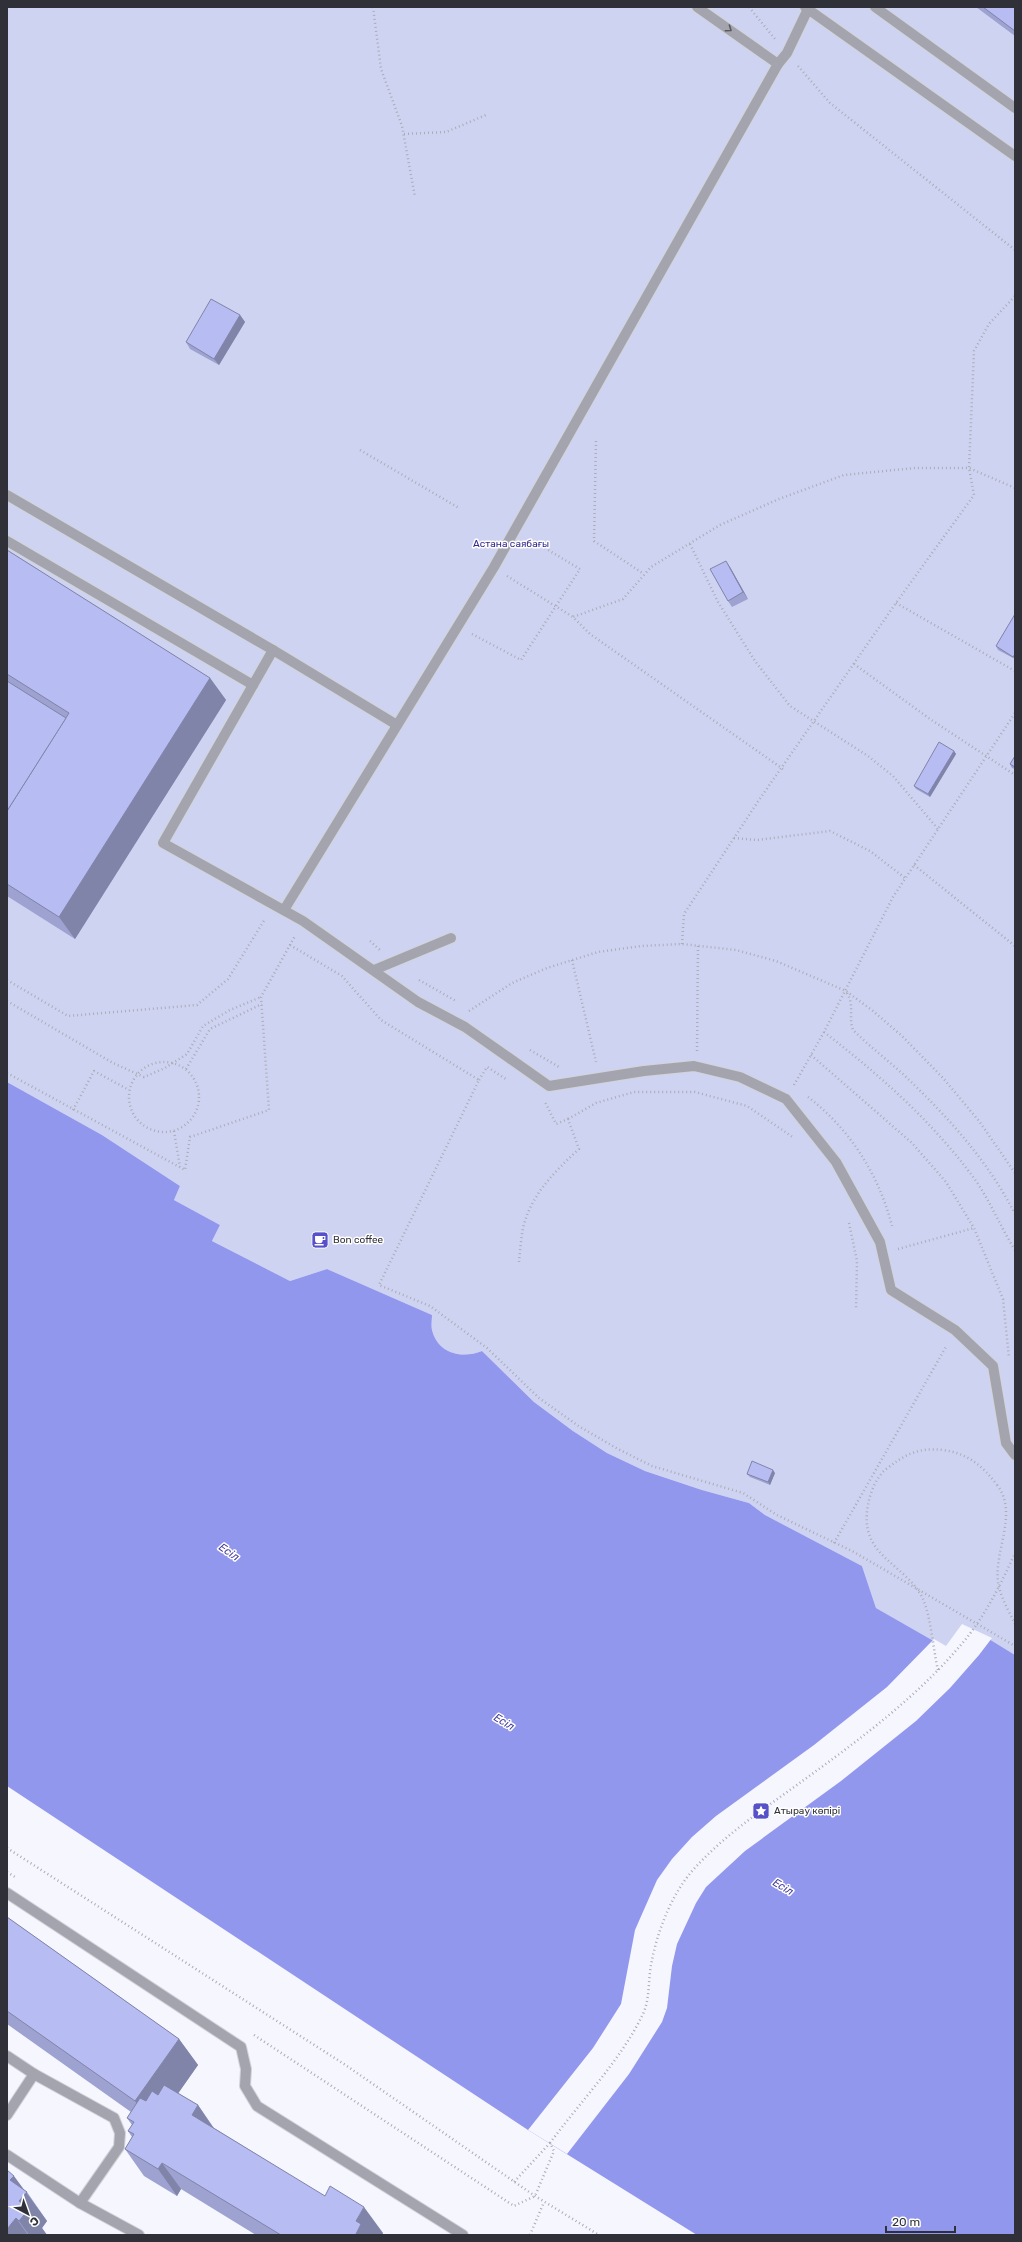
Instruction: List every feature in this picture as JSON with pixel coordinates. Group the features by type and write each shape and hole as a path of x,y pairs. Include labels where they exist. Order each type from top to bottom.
{"lane":[{"path":"697,7 778,64"},
{"path":"875,7 1015,108"},
{"path":"284,910 494,567 778,64 787,53 806,8 1015,156"},
{"path":"7,495 274,650 397,725"},
{"path":"7,540 253,685"},
{"path":"274,650 163,843 303,921 418,1002 465,1027 549,1086 644,1071 694,1066 740,1077 786,1099 836,1162 880,1242 891,1290 955,1330 993,1366 1006,1444 1015,1455"},
{"path":"374,970 451,938"},
{"path":"7,1893 241,2047 246,2069 245,2086 257,2106 463,2235"},
{"path":"7,2056 34,2074 114,2118 120,2133 119,2147 80,2203"},
{"path":"7,2115 34,2074"},
{"path":"7,2155 80,2203 139,2235"}],"path":[{"path":"373,7 381,69 404,134 415,197"},
{"path":"749,7 830,103 1015,250"},
{"path":"404,134 446,132 486,116"},
{"path":"682,944 684,914 734,838 783,769 896,602 974,495 969,468 974,351 989,324 1015,296"},
{"path":"596,441 594,541 644,574"},
{"path":"360,450 459,508"},
{"path":"573,617 623,600 651,567 720,525 766,504 844,475 915,468 969,468 1015,488"},
{"path":"472,634 521,660 556,607 580,569 533,541"},
{"path":"690,544 718,602 755,661 790,706 868,756 893,776 938,829"},
{"path":"494,567 573,617 590,634 783,769"},
{"path":"896,602 1015,671"},
{"path":"854,664 930,719 1015,775"},
{"path":"786,1083 793,1086 846,991 893,897 1015,713"},
{"path":"734,838 757,840 830,831 870,851 905,878"},
{"path":"914,865 1015,946"},
{"path":"7,980 68,1016 197,1005 228,979 273,904"},
{"path":"7,1073 185,1170 190,1137 269,1110 261,997 303,921"},
{"path":"471,1009 512,983 572,960 598,952 641,946 682,944 736,950 776,961 846,991 873,1011 902,1036 942,1078 978,1121 1015,1173"},
{"path":"290,945 342,976 381,1020 479,1080"},
{"path":"697,1051 698,945"},
{"path":"572,960 597,1065"},
{"path":"418,979 458,1002"},
{"path":"846,991 852,1001 850,1020 854,1030 904,1075 947,1118 990,1172 1015,1214"},
{"path":"7,1001 113,1063 144,1077 173,1063 187,1054 203,1026 230,1010 261,997"},
{"path":"186,1069 210,1029 262,1004"},
{"path":"464,1006 477,1014"},
{"path":"824,1032 892,1088 925,1120 953,1151 976,1182 1015,1250"},
{"path":"528,1049 560,1068 567,1069"},
{"path":"690,1051 704,1053"},
{"path":"811,1055 912,1143 946,1182 974,1228 1003,1300 1009,1365"},
{"path":"163,1061 173,1063 186,1069 196,1082 199,1098 197,1109 192,1118 184,1126 174,1131 162,1132 150,1130 140,1123 132,1114 128,1102 129,1090 137,1074 151,1063 163,1061"},
{"path":"592,1067 603,1062"},
{"path":"513,1083 487,1067 479,1080 379,1285 430,1306 487,1348 539,1398 580,1427 618,1449 652,1466 743,1493 777,1515 854,1552 1015,1646"},
{"path":"73,1110 94,1071 129,1090"},
{"path":"539,1099 546,1103 556,1124 596,1103 634,1092 695,1092 747,1106 799,1142"},
{"path":"519,1262 523,1228 532,1203 550,1176 578,1149 568,1119"},
{"path":"174,1131 180,1168"},
{"path":"848,1218 857,1261 856,1309"},
{"path":"883,1253 974,1228"},
{"path":"834,1542 955,1330"},
{"path":"938,1670 929,1615 922,1598 909,1579 887,1561 872,1541 865,1518 869,1496 882,1473 903,1456 930,1449 957,1452 978,1463 1000,1490 1006,1516 999,1559 998,1587 1015,1624"},
{"path":"514,2182 550,2143 614,2059 643,2013 658,1938 679,1891 692,1872 735,1831 870,1730 906,1701 938,1670 965,1640 986,1610 1015,1553"},
{"path":"7,1848 344,2064 514,2182 598,2235"},
{"path":"7,1872 20,1880"},
{"path":"247,2030 514,2206 535,2196 554,2151 550,2143"},
{"path":"530,2235 544,2202"}],"green space":[{"name":"Астана саябағы","path":"7,7 1015,7 1015,1655 989,1639 946,1648 876,1608 862,1566 765,1515 749,1503 702,1490 645,1471 607,1453 573,1431 534,1402 482,1351 459,1354 445,1349 435,1338 432,1328 432,1315 327,1269 290,1281 212,1241 220,1225 174,1200 180,1186 102,1135 7,1082"}],"water":[{"name":"Есіл","path":"7,1082 102,1135 180,1186 174,1200 220,1225 212,1241 290,1281 327,1269 432,1315 432,1328 435,1338 445,1349 459,1354 482,1351 534,1402 573,1431 607,1453 645,1471 702,1490 749,1503 765,1515 862,1566 876,1608 946,1648 989,1639 1015,1655 1015,2235 697,2235 528,2130 7,1786"}],"pier":[{"name":"Атырау көпірі","path":"962,1624 992,1638 950,1688 916,1721 841,1781 745,1851 706,1887 696,1903 677,1944 672,1966 667,2008 662,2022 629,2074 567,2154 528,2130 593,2048 621,2004 635,1930 657,1880 672,1859 692,1837 716,1816 814,1745 887,1687 934,1639 946,1646"}],"building":[{"path":"983,7 1015,7 1015,31"},
{"path":"211,299 240,315 214,359 186,342"},
{"path":"7,550 210,678 59,917 7,884 7,811 69,713 7,674"},
{"path":"726,561 743,592 728,601 710,569"},
{"path":"1015,614 1015,654 1013,657 996,646"},
{"path":"7,681 66,718 7,811"},
{"path":"939,742 954,751 928,794 914,786"},
{"path":"1015,756 1015,767 1010,764"},
{"path":"752,1461 773,1470 768,1482 747,1474"},
{"path":"7,1917 179,2039 135,2101 7,2011"},
{"path":"164,2085 198,2105 192,2115 325,2196 330,2186 364,2207 356,2221 361,2224 356,2234 358,2235 281,2235 162,2163 158,2169 125,2149 134,2134 128,2131 134,2122 127,2118 140,2098 146,2101 152,2091 158,2095"},
{"path":"7,2170 14,2176 10,2180 27,2192 19,2201 29,2209 19,2221 16,2218 7,2229"}],"place":[{"name":"Bon coffee","path":"320,1240"},
{"name":"Атырау көпірі","path":"761,1811"}]}
